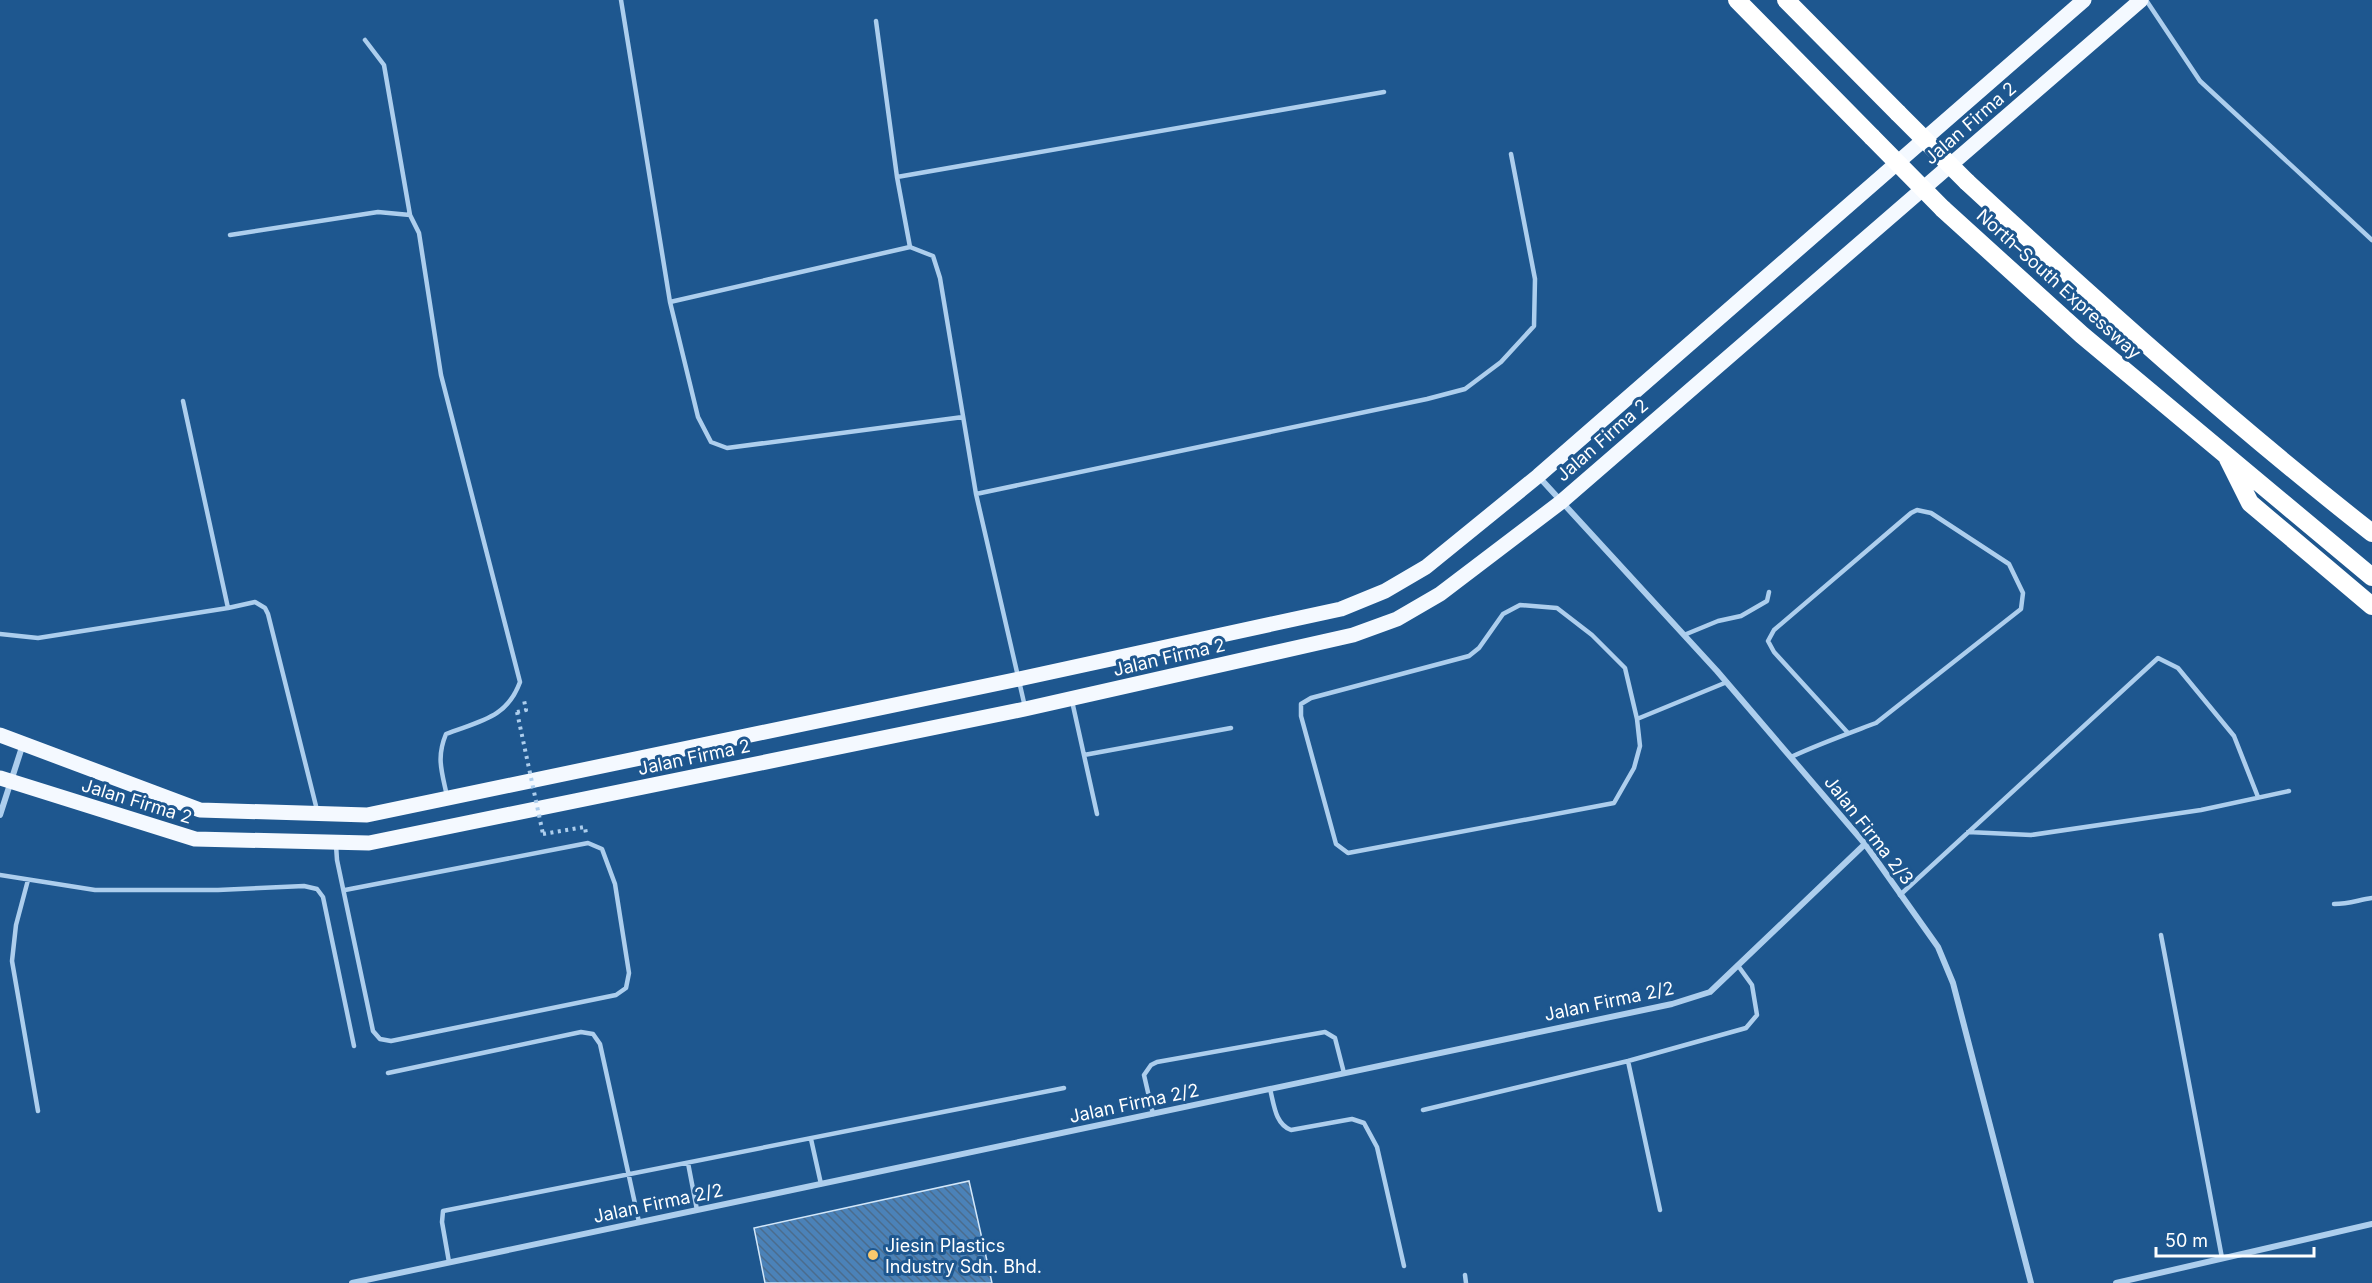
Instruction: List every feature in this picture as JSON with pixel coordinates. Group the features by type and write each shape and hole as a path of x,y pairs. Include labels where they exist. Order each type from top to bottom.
{"highway":[{"name":"North–South Expressway","path":"1737,0 1943,209 2082,335 2372,577"},
{"name":"North–South Expressway","path":"1786,0 1968,182 2103,305 2326,497 2372,533"},
{"path":"2227,456 2250,502 2372,606"}],"main road":[{"name":"Jalan Firma 2","path":"0,735 200,810 367,814 1019,679 1341,609 1385,591 1426,567 1538,476 2084,0"},
{"name":"Jalan Firma 2","path":"5,780 195,838 369,843 1072,699 1353,635 1397,619 1440,594 1561,502 2144,0"}],"street":[{"name":"Jalan Firma 2/3","path":"1538,476 1727,682 1865,844 1938,947 1953,982 2031,1283"},
{"path":"0,815 5,780 23,744"},
{"name":"Jalan Firma 2/2","path":"352,1283 1672,1004 1710,992 1739,967 1865,844"},
{"path":"2115,1283 2372,1224"}],"lane":[{"path":"621,0 670,302 698,417 711,442 727,448 963,417"},
{"path":"2144,0 2200,81 2372,240"},
{"path":"876,21 897,177 910,247"},
{"path":"366,40 384,65 410,215 419,233 441,375 520,682 514,698 507,707 492,716 446,734 440,750 440,764 447,798"},
{"path":"897,177 1384,92"},
{"path":"976,494 1465,389 1501,362 1534,326 1535,279 1511,154"},
{"path":"230,235 378,212 410,215"},
{"path":"670,302 910,247 933,256 940,278 976,494 1025,709"},
{"path":"183,401 228,608"},
{"path":"1791,758 1820,744 1848,734 1876,723 2021,609 2024,593 2009,564 1931,513 1917,510 1911,513 1774,630 1768,641 1774,652 1848,734"},
{"path":"1684,635 1718,621 1741,616 1767,601 1769,592"},
{"path":"0,634 38,638 255,602 265,608 268,614 318,813"},
{"path":"1520,605 1557,608 1592,635 1625,668 1637,719 1640,746 1634,768 1614,803 1348,853 1336,844 1301,716 1301,704 1311,698 1469,656 1479,648 1503,614 1520,605"},
{"path":"1900,894 2158,658 2178,668 2234,736 2258,798"},
{"path":"1637,719 1727,682"},
{"path":"1072,699 1097,814"},
{"path":"1084,755 1231,728"},
{"path":"1968,832 2031,835 2201,810 2289,791"},
{"path":"336,842 338,860 373,1031 380,1039 391,1041 616,995 626,988 629,974 615,884 602,849 588,843 345,890"},
{"path":"0,875 95,890 218,890 304,886 317,889 324,897 354,1046"},
{"path":"28,880 16,925 12,961 38,1110"},
{"path":"2334,904 2355,904 2372,898"},
{"path":"2161,934 2222,1258"},
{"path":"1422,1110 1628,1061 1746,1028 1757,1014 1752,985 1739,967"},
{"path":"388,1073 581,1032 593,1034 600,1044 639,1222"},
{"path":"1153,1114 1144,1075 1150,1065 1156,1062 1325,1032 1335,1038 1344,1073"},
{"path":"1628,1061 1660,1210"},
{"path":"450,1263 442,1222 443,1211 1064,1088"},
{"path":"1270,1089 1278,1120 1285,1128 1291,1130 1352,1119 1364,1123 1377,1147 1404,1266"},
{"path":"811,1139 821,1184"},
{"path":"688,1163 697,1210"},
{"path":"1464,1275 1466,1283"}],"path":[{"path":"517,712 543,834"}],"building":[{"name":"Jiesin Plastics Industry Sdn. Bhd.","path":"969,1181 992,1283 765,1283 754,1228"}],"place":[{"name":"Jiesin Plastics Industry Sdn. Bhd.","path":"873,1255"}]}
